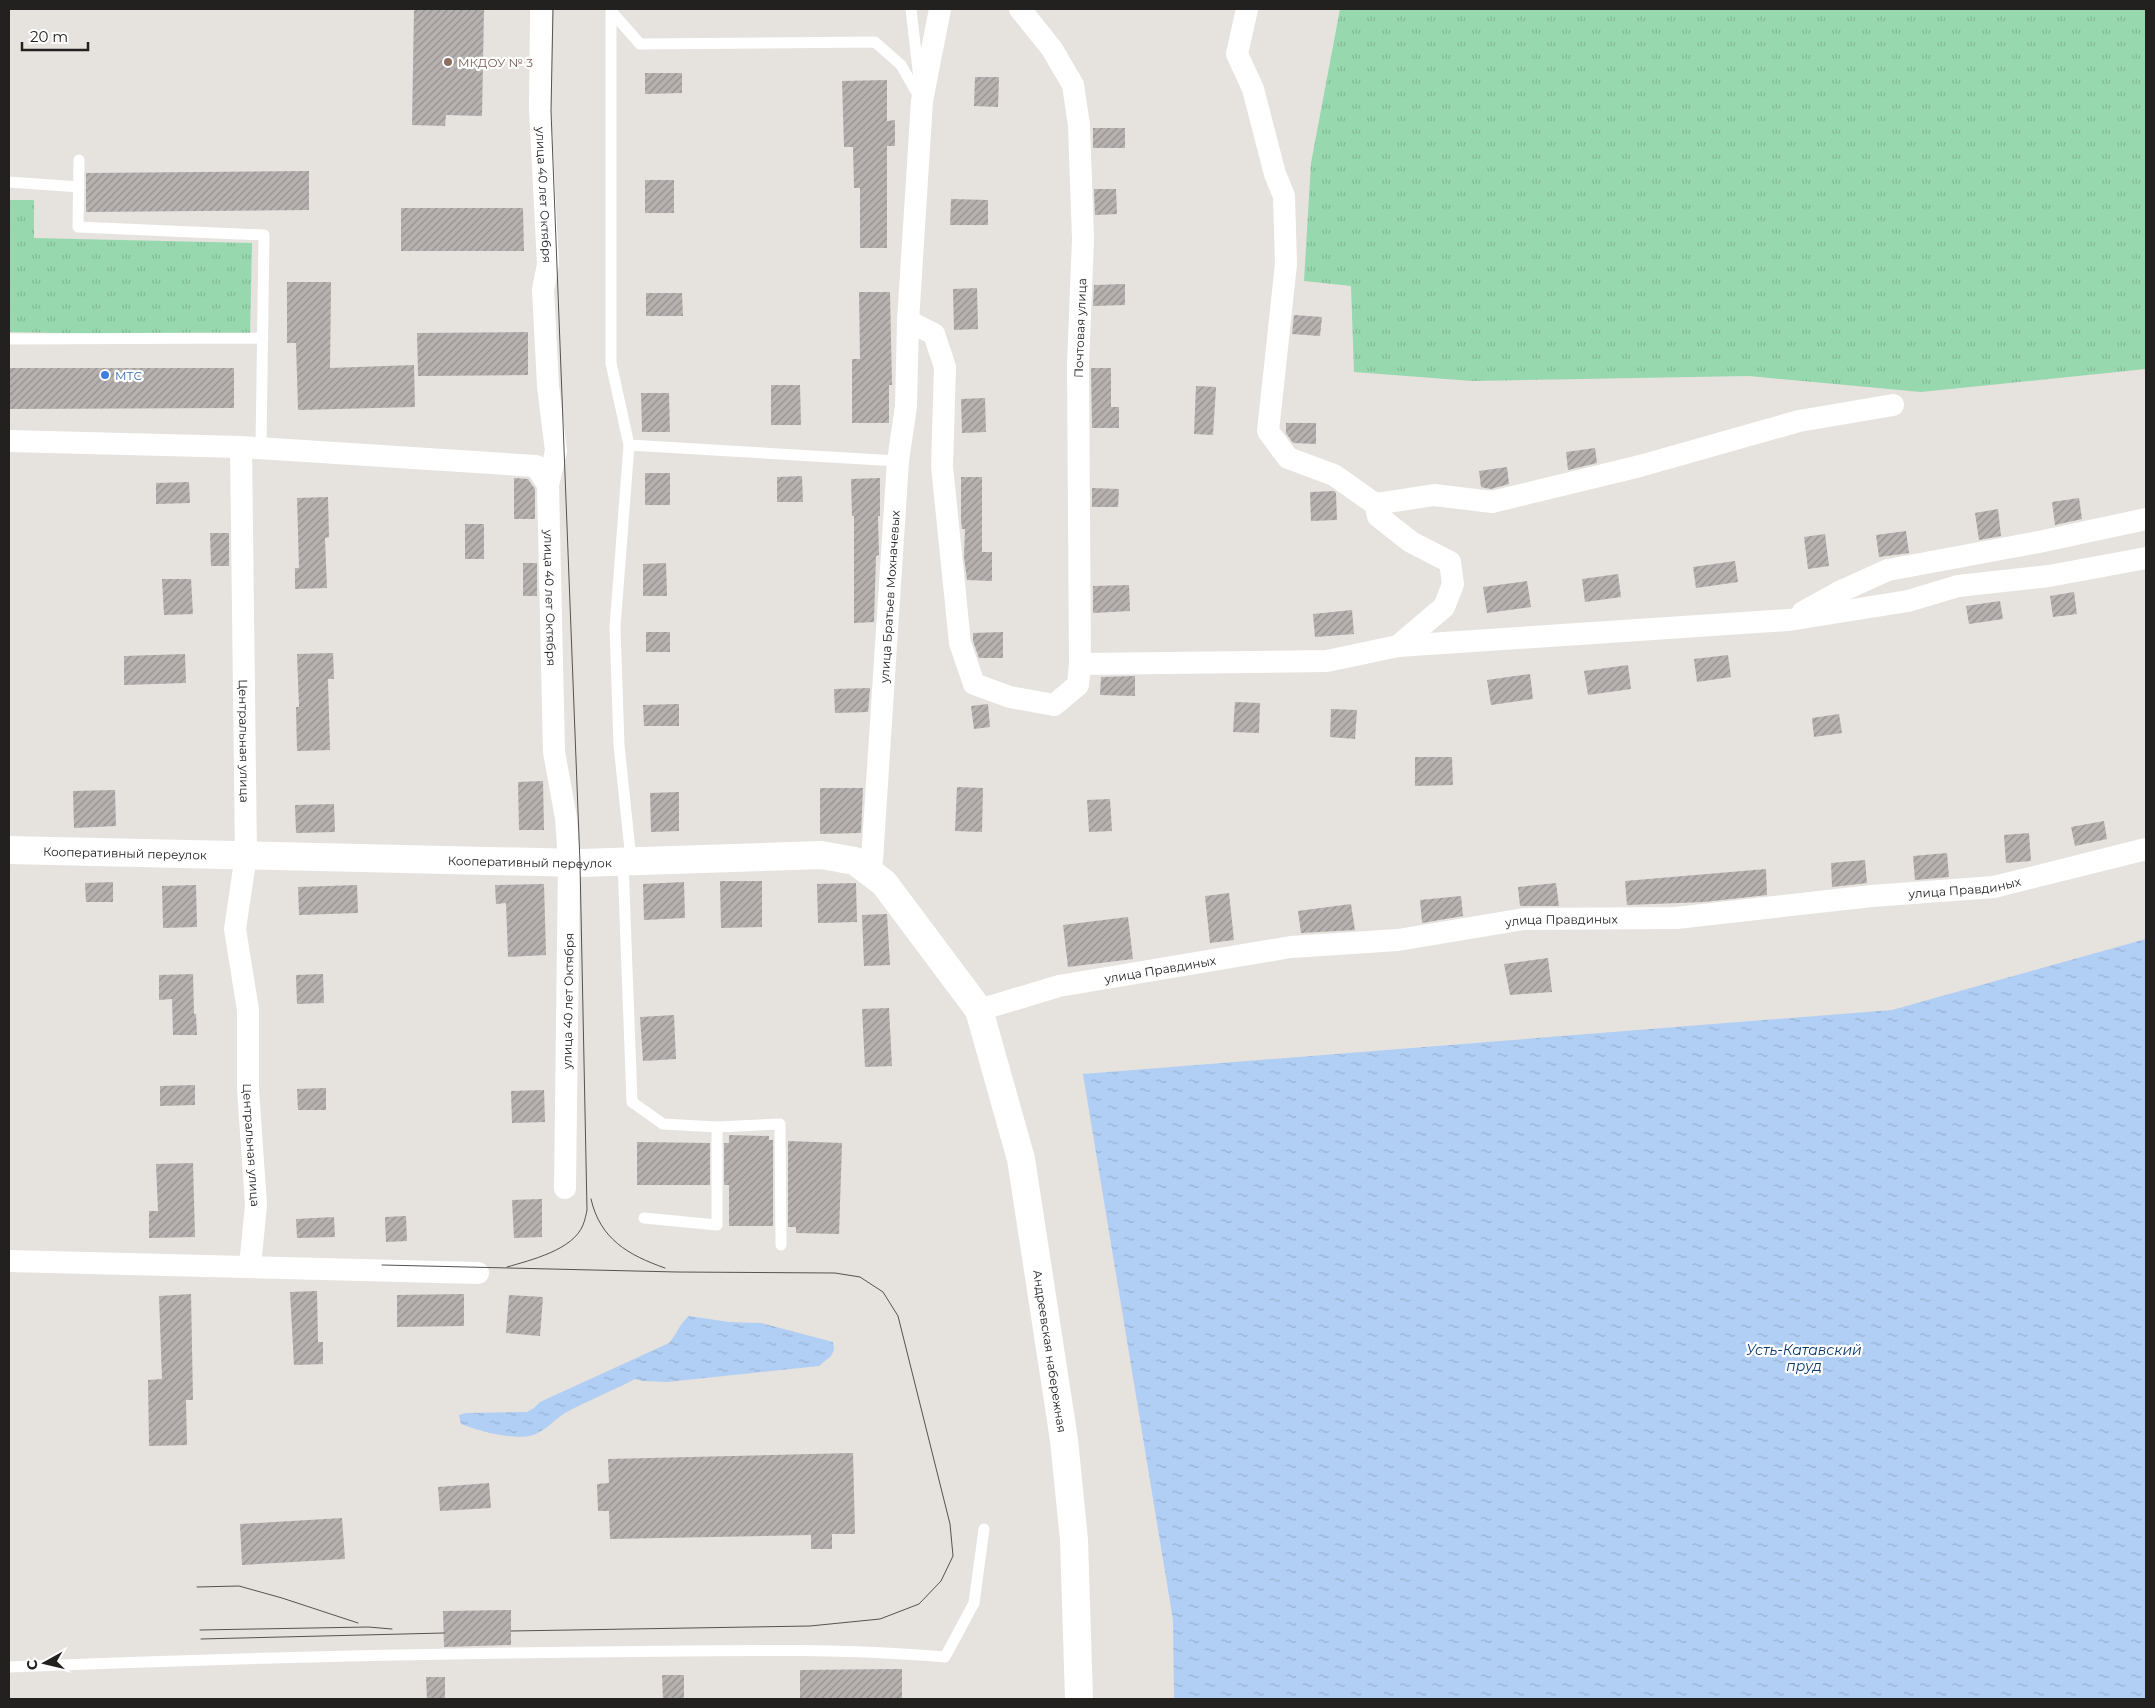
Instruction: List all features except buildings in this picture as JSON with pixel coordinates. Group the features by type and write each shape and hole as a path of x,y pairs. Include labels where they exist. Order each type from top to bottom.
{"main road":[{"name":"Кооперативный переулок","path":"9,850 569,862 821,855 855,861 884,883 980,1010"},
{"name":"Андреевская набережная","path":"980,1010 1021,1159 1064,1440 1074,1540 1079,1699"}],"street":[{"name":"улица 40 лет Октября","path":"541,9 540,108 548,264 543,290 548,386 556,451 548,485 554,752 566,818 569,862 565,1188"},
{"name":"улица Братьев Мохначевых","path":"867,871 872,860 898,460 906,406 908,321 922,101 940,9"},
{"name":"Почтовая улица","path":"908,321 934,334 945,367 942,466 960,643 974,684 1010,697 1054,705 1078,686 1080,664 1078,365 1083,238 1079,125 1073,84 1052,49 1020,9"},
{"path":"1247,9 1237,54 1253,89 1275,174 1284,196 1286,264 1268,431 1288,458 1334,475 1375,504 1378,516 1411,542 1450,562 1453,584 1444,607 1398,646"},
{"path":"1375,504 1434,495 1492,502 1640,466 1799,420 1893,405"},
{"path":"9,441 251,447 536,466 548,485"},
{"name":"Центральная улица","path":"250,1266 256,1205 248,1089 248,1010 236,929 246,855 251,447"},
{"path":"1789,620 1839,592 1888,570 2146,520"},
{"path":"1080,664 1326,661 1398,646 1789,620 1908,601 1958,586 2049,576 2146,558"},
{"name":"улица Правдиных","path":"980,1010 1059,986 1291,947 1398,940 1524,919 1676,918 1872,896 1994,887 2146,849"},
{"path":"9,1261 478,1273"}],"lane":[{"path":"911,9 922,101"},
{"path":"611,10 640,44 875,42 901,65 922,101"},
{"path":"611,10 611,363 629,445 615,627 619,745 630,850 632,1102 663,1124 717,1127 780,1124 781,1245"},
{"path":"79,160 78,227 264,235 263,338 251,447"},
{"path":"9,182 79,187"},
{"path":"9,339 263,338"},
{"path":"629,445 898,460"},
{"path":"644,1218 718,1224 717,1127"},
{"path":"9,1667 172,1660 460,1654 771,1651 901,1653 945,1657 974,1602 984,1528"}],"green space":[{"path":"1340,9 2146,9 2146,369 1921,392 1749,376 1472,381 1354,372 1351,286 1304,281 1311,163"},
{"path":"9,200 34,200 34,238 252,243 250,337 9,332"}],"water":[{"name":"Усть-Катавский пруд","path":"2146,939 2146,1699 1174,1699 1173,1620 1083,1074 1892,1010"},
{"path":"689,1316 729,1322 761,1323 833,1342 834,1350 831,1356 819,1366 667,1382 635,1379 582,1404 565,1413 537,1433 525,1437 507,1436 477,1430 461,1424 459,1415 466,1413 527,1412 540,1402 669,1343"}],"tram line":[{"path":"507,1267 550,1253 570,1241 578,1234 583,1225 587,1210 580,863 551,111 553,9"},
{"path":"591,1199 601,1225 618,1244 639,1257 665,1268"},
{"path":"382,1265 677,1272 835,1273 860,1277 883,1292 898,1316 950,1524 953,1556 941,1581 919,1604 880,1619 810,1626 511,1631"},
{"path":"197,1587 239,1586 358,1623"},
{"path":"200,1630 368,1627 392,1629"},
{"path":"201,1639 444,1633"}],"place":[{"name":"МКДОУ № 3","path":"448,62"},
{"name":"МТС","path":"105,375"}]}
